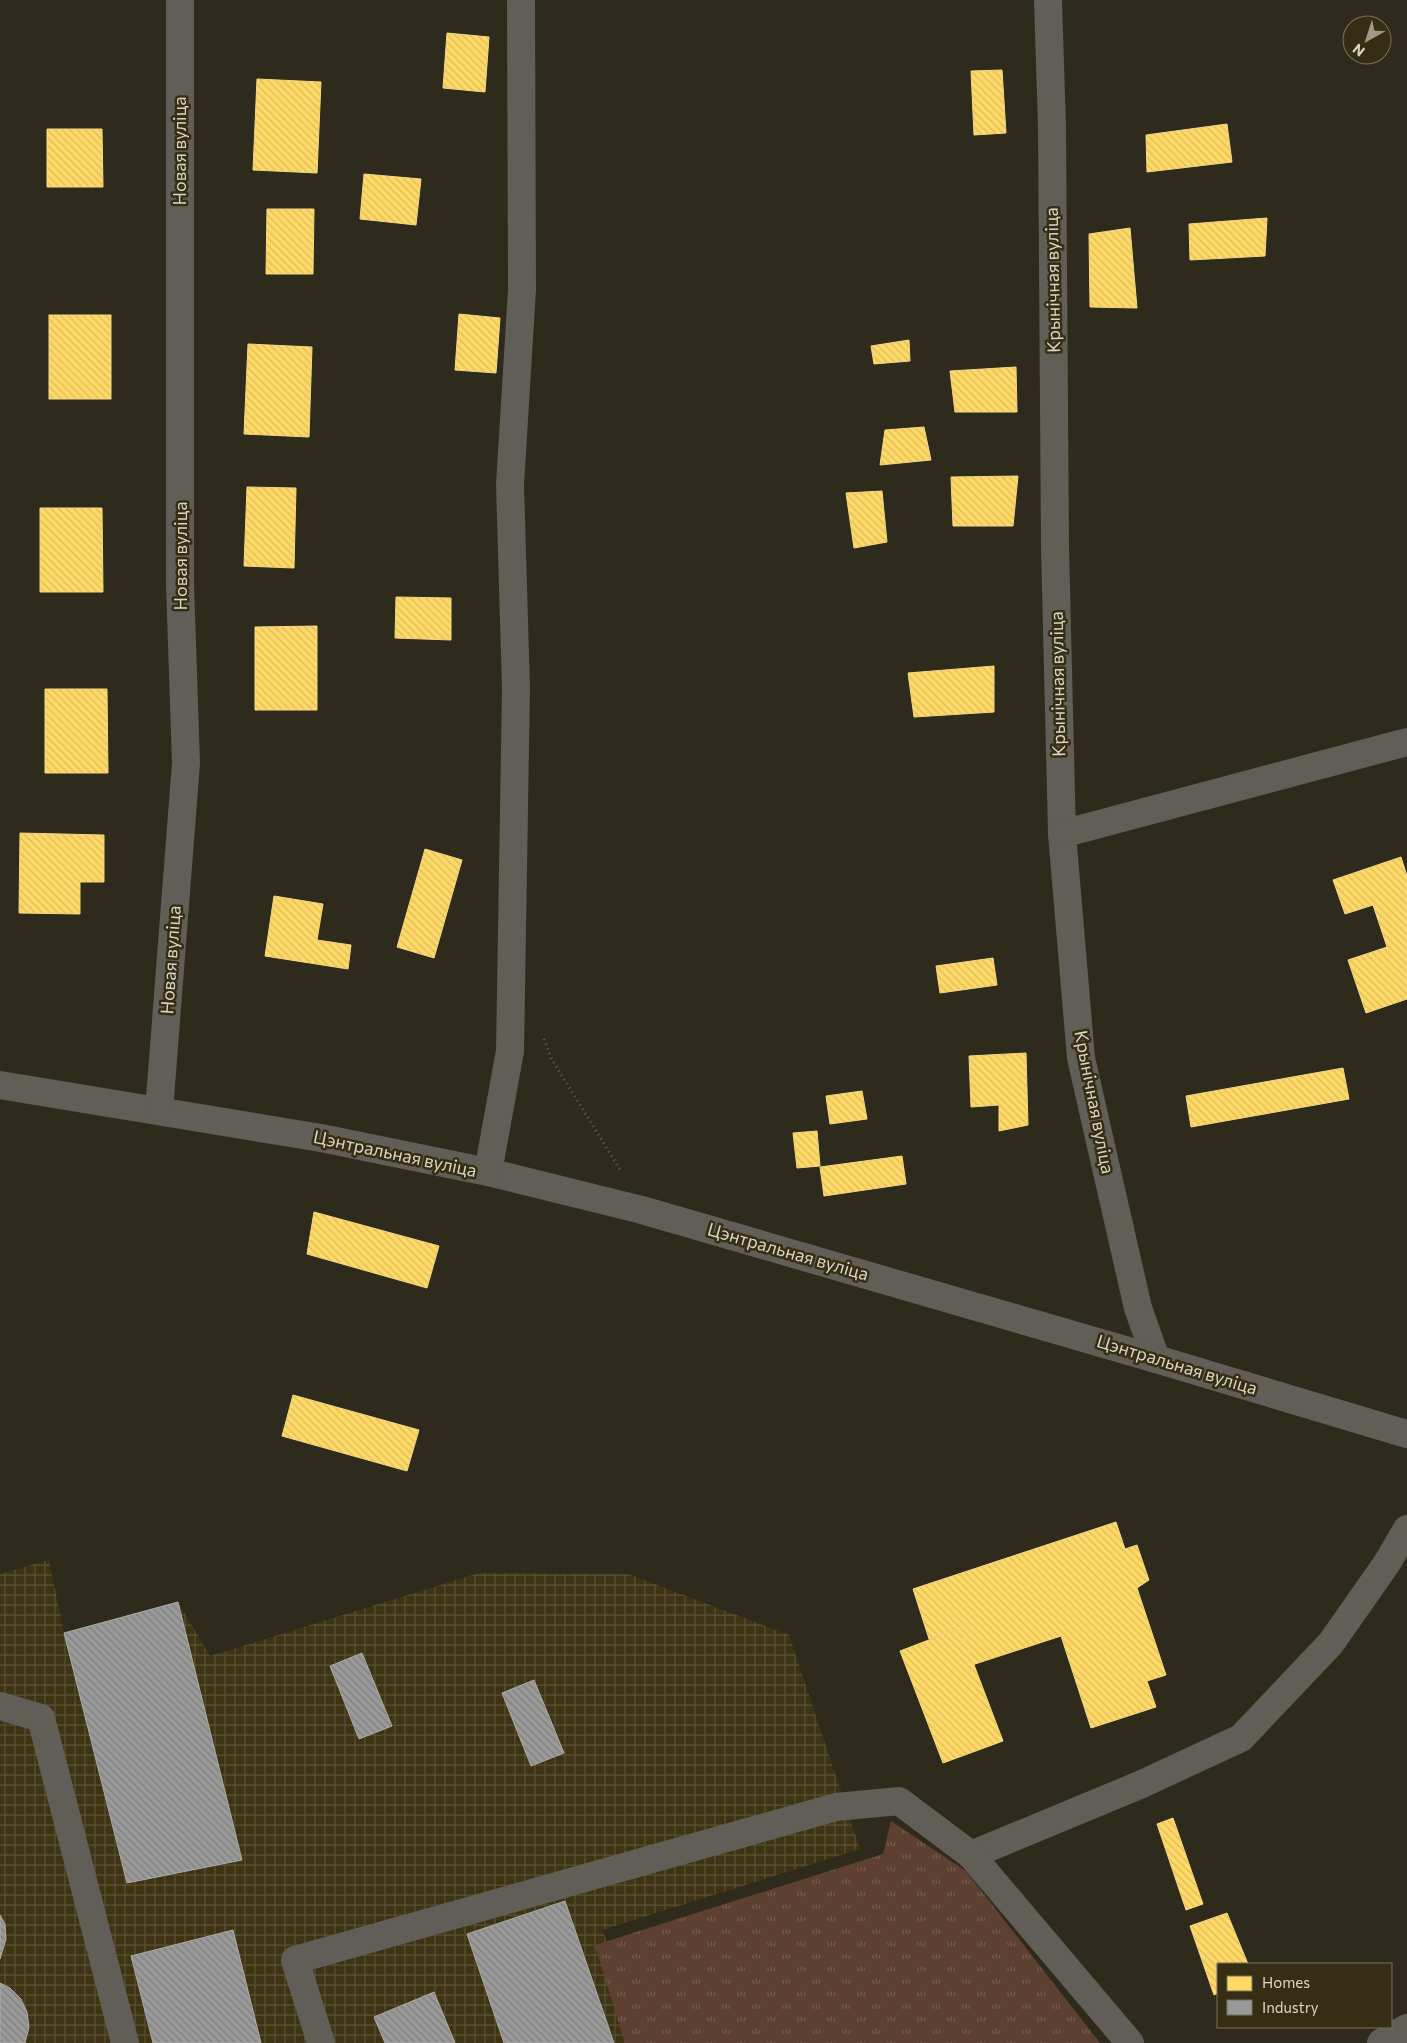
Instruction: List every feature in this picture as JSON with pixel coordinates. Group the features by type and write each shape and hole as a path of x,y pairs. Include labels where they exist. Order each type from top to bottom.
{"street":[{"name":"Новая вуліца","path":"159,1110 186,763 180,585 180,0"},
{"path":"488,1172 510,1051 516,688 510,485 522,289 521,0"},
{"name":"Крынічная вуліца","path":"1048,0 1052,177 1054,546 1062,834 1082,1058 1138,1308 1156,1359"},
{"path":"1062,834 1407,742"},
{"name":"Цэнтральная вуліца","path":"0,1085 321,1138 488,1172 642,1210 1407,1434"},
{"path":"971,1855 1142,1784 1241,1738 1331,1643 1387,1563 1407,1529"},
{"path":"0,1706 41,1718 125,2043"},
{"path":"321,2043 295,1960 836,1807 899,1801 971,1855 1130,2043"},
{"path":"1381,2043 1407,2028"}],"path":[{"path":"542,1031 551,1058 611,1153 642,1210"}],"shaded area":[{"path":"49,1560 64,1633 178,1602 210,1656 479,1573 628,1574 789,1635 860,1849 602,1930 656,2043 0,2043 0,1574"}],"green space":[{"path":"891,1821 966,1871 1100,2043 625,2043 595,1945 883,1854"}],"building: Homes":[{"path":"447,33 489,37 485,92 443,88"},
{"path":"1002,70 1006,133 974,135 971,71"},
{"path":"257,79 321,82 317,173 253,170"},
{"path":"1227,124 1232,162 1147,172 1146,135"},
{"path":"47,129 102,129 103,187 47,187"},
{"path":"364,174 421,179 416,225 360,219"},
{"path":"267,209 314,209 313,274 266,274"},
{"path":"1267,218 1265,256 1190,260 1189,224"},
{"path":"1130,228 1137,308 1090,307 1089,234"},
{"path":"459,314 500,318 496,373 455,370"},
{"path":"49,315 111,315 111,399 49,399"},
{"path":"909,340 910,361 874,364 871,346"},
{"path":"248,344 312,347 309,437 244,434"},
{"path":"1016,367 1017,412 955,412 950,371"},
{"path":"924,427 931,460 880,465 885,430"},
{"path":"1018,476 1013,526 953,526 951,477"},
{"path":"247,487 296,488 294,568 244,566"},
{"path":"882,491 887,542 854,548 846,493"},
{"path":"40,508 102,508 103,592 40,592"},
{"path":"396,597 451,598 451,640 395,638"},
{"path":"317,626 317,710 255,710 255,627"},
{"path":"994,666 994,712 914,717 908,673"},
{"path":"45,689 107,689 108,773 45,773"},
{"path":"20,833 104,835 104,882 80,882 80,914 19,913"},
{"path":"425,849 462,860 434,958 397,947"},
{"path":"1401,857 1407,876 1407,999 1366,1013 1348,960 1387,947 1373,905 1345,914 1333,880"},
{"path":"274,896 323,904 317,940 351,945 348,969 265,956"},
{"path":"993,958 997,985 940,993 936,966"},
{"path":"1026,1053 1028,1125 999,1131 999,1105 971,1107 969,1056"},
{"path":"1343,1068 1349,1099 1191,1127 1186,1096"},
{"path":"862,1091 867,1119 830,1124 826,1096"},
{"path":"817,1131 820,1166 797,1168 793,1133"},
{"path":"902,1156 906,1184 824,1196 820,1167"},
{"path":"314,1212 439,1246 427,1288 307,1254"},
{"path":"293,1395 419,1430 407,1471 282,1436"},
{"path":"1116,1522 1125,1549 1137,1545 1149,1580 1137,1588 1166,1675 1147,1681 1156,1707 1091,1728 1061,1636 972,1665 960,1628 929,1639 913,1589"},
{"path":"960,1628 1003,1741 943,1763 900,1651"},
{"path":"1173,1818 1203,1904 1186,1910 1157,1824"},
{"path":"1227,1913 1248,1963 1217,1963 1217,1994 1214,1995 1190,1926"}],"building: Industry":[{"path":"178,1602 242,1860 127,1883 64,1633"},
{"path":"362,1653 392,1726 359,1739 330,1666"},
{"path":"534,1680 564,1753 531,1766 502,1693"},
{"path":"565,1901 614,2043 504,2043 467,1934"},
{"path":"0,1915 5,1924 6,1939 0,1959"},
{"path":"233,1930 261,2043 153,2043 131,1956"},
{"path":"0,1983 10,1988 21,1999 27,2012 29,2027 25,2043 0,2043"},
{"path":"434,1992 455,2043 385,2043 374,2017"}]}
